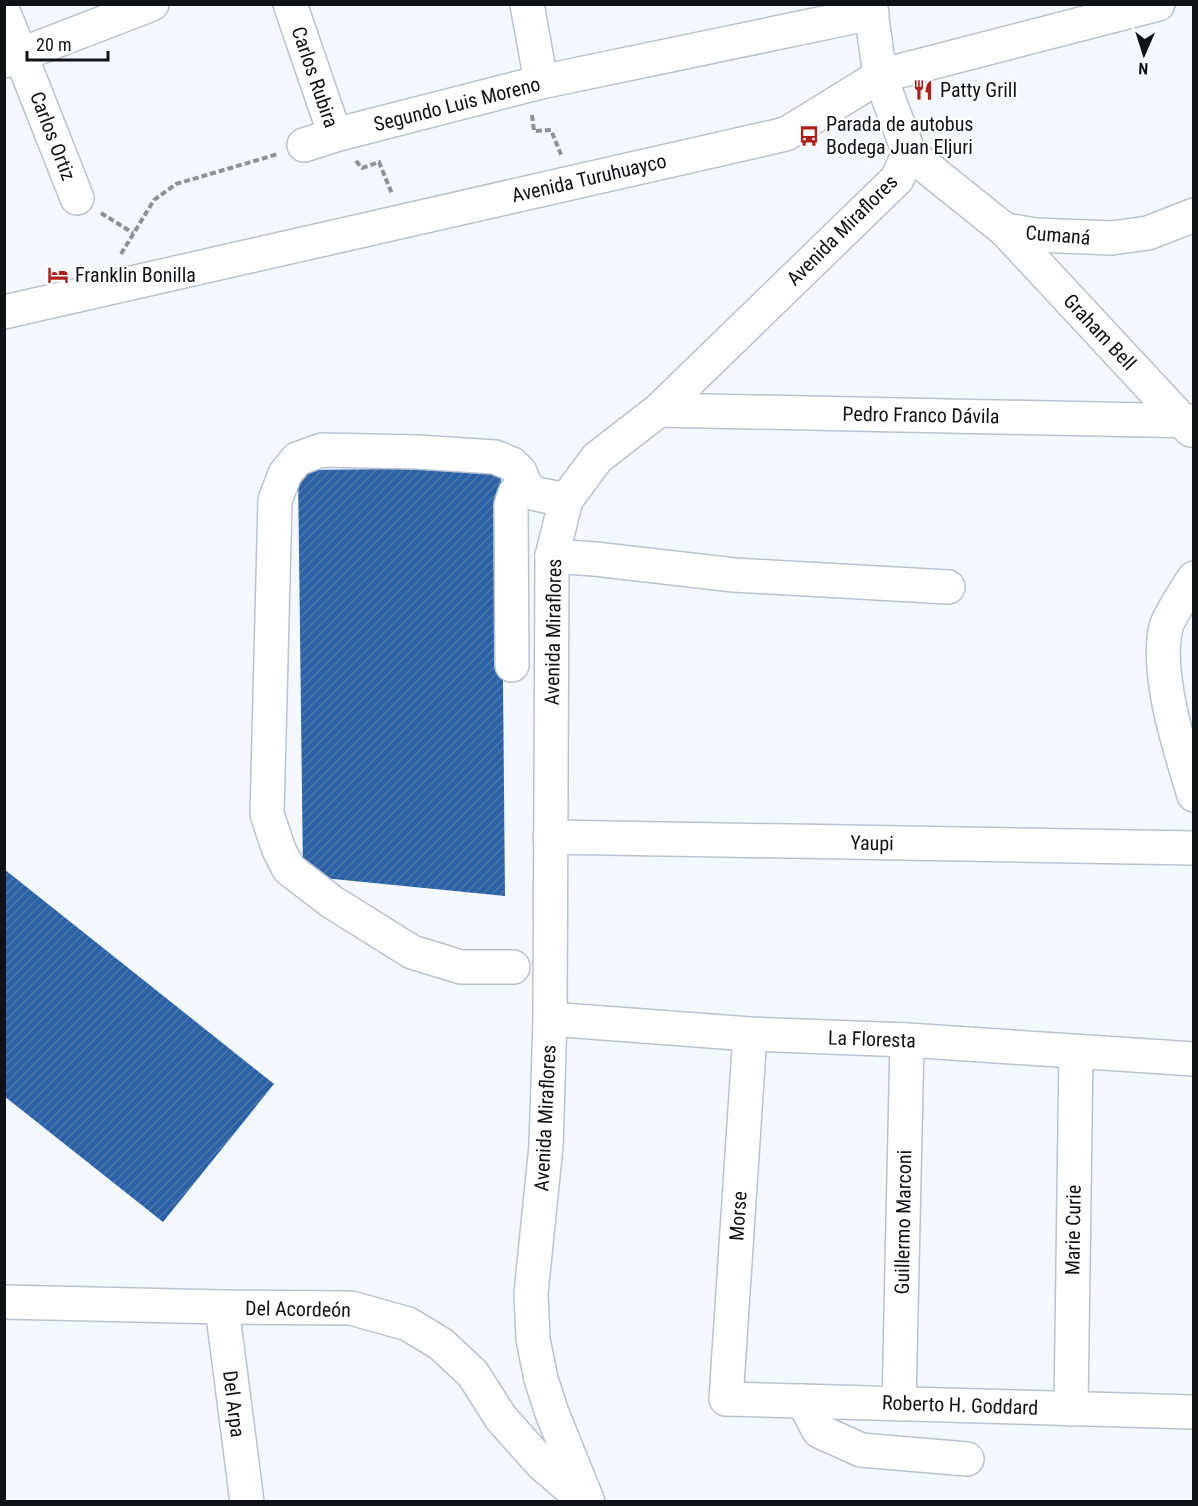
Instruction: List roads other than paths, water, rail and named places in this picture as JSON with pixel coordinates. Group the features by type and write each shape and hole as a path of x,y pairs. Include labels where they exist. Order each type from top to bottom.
{"street":[{"path":"13,58 152,4"},
{"name":"Carlos Rubira","path":"290,4 320,140"},
{"path":"527,4 541,82"},
{"name":"Avenida Turuhuayco","path":"10,319 100,291 786,134 880,75 1158,4"},
{"name":"Segundo Luis Moreno","path":"320,140 541,82 871,9"},
{"name":"Avenida Miraflores","path":"587,1502 552,1413 532,1339 531,1293 546,1146 550,1019 552,556 566,501 597,458 659,410 897,179 909,153 880,75 871,9"},
{"name":"Carlos Ortiz","path":"4,13 13,58 77,198"},
{"name":"Cumaná","path":"909,153 1005,230 1035,235 1112,238 1148,233 1194,215"},
{"name":"Graham Bell","path":"1005,230 1190,425"},
{"name":"Pedro Franco Dávila","path":"659,410 1190,425"},
{"path":"513,967 461,967 412,952 332,902 289,869 279,850 267,814 275,500 285,474 297,459 322,450 418,452 495,457 512,464 520,472 526,487 536,494 566,501"},
{"path":"512,665 511,505 515,493 526,487"},
{"path":"552,556 734,575 948,587"},
{"path":"1194,578 1167,626 1164,684 1181,699 1194,795"},
{"name":"Yaupi","path":"550,837 1194,848"},
{"name":"La Floresta","path":"550,1019 750,1034 907,1040 1194,1059"},
{"name":"Morse","path":"726,1399 750,1034"},
{"name":"Guillermo Marconi","path":"899,1404 907,1040"},
{"name":"Marie Curie","path":"1071,1408 1076,1052"},
{"name":"Del Acordeón","path":"4,1302 351,1308 408,1324 441,1344 473,1374 501,1418 542,1464 587,1502"},
{"name":"Del Arpa","path":"222,1307 247,1502"},
{"name":"Roberto H. Goddard","path":"726,1399 1194,1412"},
{"path":"803,1401 819,1431 861,1450 967,1459"}],"place":[{"name":"Patty Grill","path":"923,90"},
{"name":"Parada de autobus Bodega Juan Eljuri","path":"809,136"},
{"name":"Franklin Bonilla","path":"58,275"}]}
